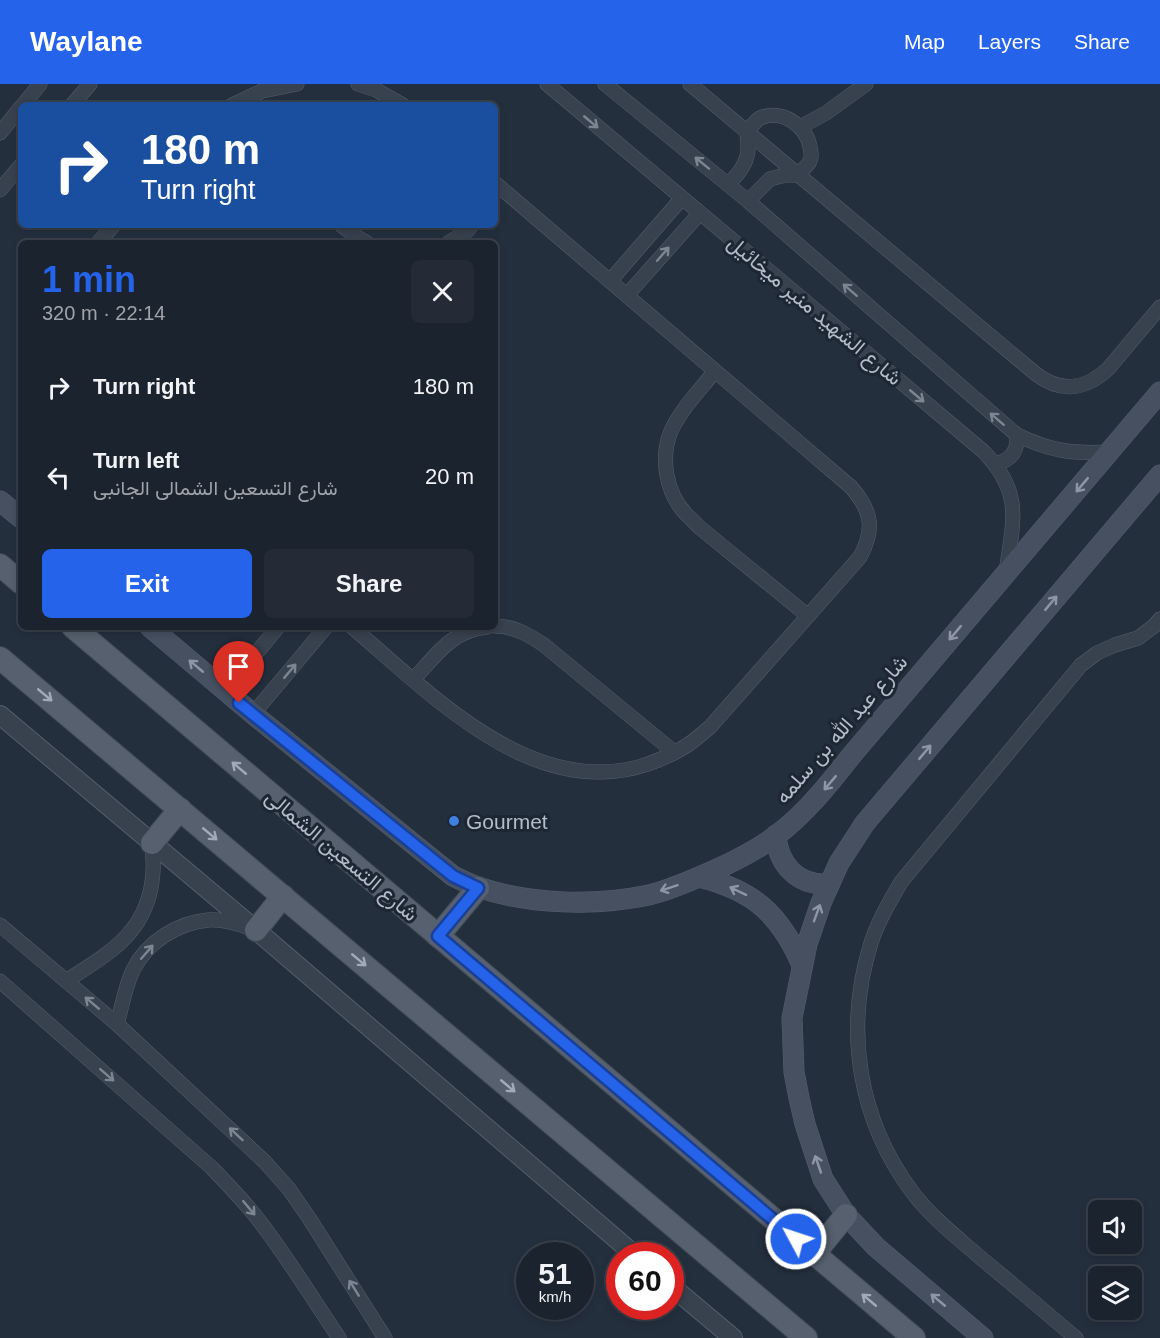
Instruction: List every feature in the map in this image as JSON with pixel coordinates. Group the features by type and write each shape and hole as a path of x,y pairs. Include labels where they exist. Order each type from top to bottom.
{"main road":[{"name":"شارع عبد الله بن سلمه","path":"154,630 453,876 478,888 546,901 583,903 649,895 699,878 754,850 776,836 805,810 1160,392"},
{"path":"983,1338 876,1247 846,1215 823,1179 798,1098 793,1063 792,1018 802,964 813,923 829,884 851,843 881,803 1160,475"},
{"path":"0,501 18,516"},
{"path":"0,566 18,581"},
{"name":"شارع التسعين الشمالى","path":"77,630 914,1338"},
{"path":"0,658 806,1338"},
{"path":"152,843 180,809"},
{"path":"776,836 780,856 786,866 805,880 829,884"},
{"path":"699,878 733,887 763,906 786,933 802,964"},
{"path":"438,936 478,888"},
{"path":"256,930 283,896"},
{"path":"814,1254 846,1215"}],"street":[{"path":"25,102 40,84"},
{"path":"75,102 90,84"},
{"path":"238,102 262,91 297,84"},
{"path":"358,84 376,90 398,102"},
{"name":"شارع الشهيد منير ميخائيل","path":"547,84 996,464 1011,496 1013,513 1006,573"},
{"name":"شارع الشهيد منير ميخائيل","path":"605,84 748,201 1017,435 1039,445 1062,451 1109,452"},
{"path":"690,84 1036,374 1051,384 1068,387 1080,386 1100,376 1160,307"},
{"path":"800,127 826,113 866,84"},
{"path":"0,133 18,111"},
{"path":"728,184 746,162 747,132 759,119 776,116 793,121 806,134 811,152 810,161 797,175 785,175 770,180 748,201"},
{"path":"0,190 18,169"},
{"path":"356,630 454,713 492,739 534,759 580,771 608,772 636,768 688,745 710,727 860,557 867,543 870,528 868,513 861,498 851,487 610,281 498,190"},
{"path":"610,281 682,198"},
{"path":"627,296 700,213"},
{"path":"101,240 111,228"},
{"path":"345,228 362,240"},
{"path":"453,240 470,228"},
{"path":"715,371 681,413 671,432 665,453 666,475 673,495 684,513 808,616"},
{"path":"996,464 1011,457 1016,447 1017,435"},
{"path":"498,626 523,632 544,645 674,752"},
{"path":"1076,1338 937,1220 913,1194 879,1134 865,1093 857,1038 858,1005 863,972 872,941 885,910 901,882 1081,665 1097,654 1115,645 1138,638 1158,626"},
{"path":"225,691 276,630"},
{"path":"253,714 323,630"},
{"path":"414,679 452,638 470,630"},
{"path":"0,715 256,930 620,1242"},
{"path":"66,981 110,952 138,923 148,898 153,871 152,843"},
{"path":"117,1024 133,970 146,950 164,935 186,924 209,920 233,922 256,930"},
{"path":"0,925 117,1024 265,1162 309,1218 385,1338"},
{"path":"0,981 204,1161 237,1194 282,1251 339,1338"},
{"path":"684,1297 733,1338"}],"place":[{"name":"Gourmet","path":"454,821"}],"route":[{"path":"239,703 453,876 478,888 438,936 796,1239"}]}
